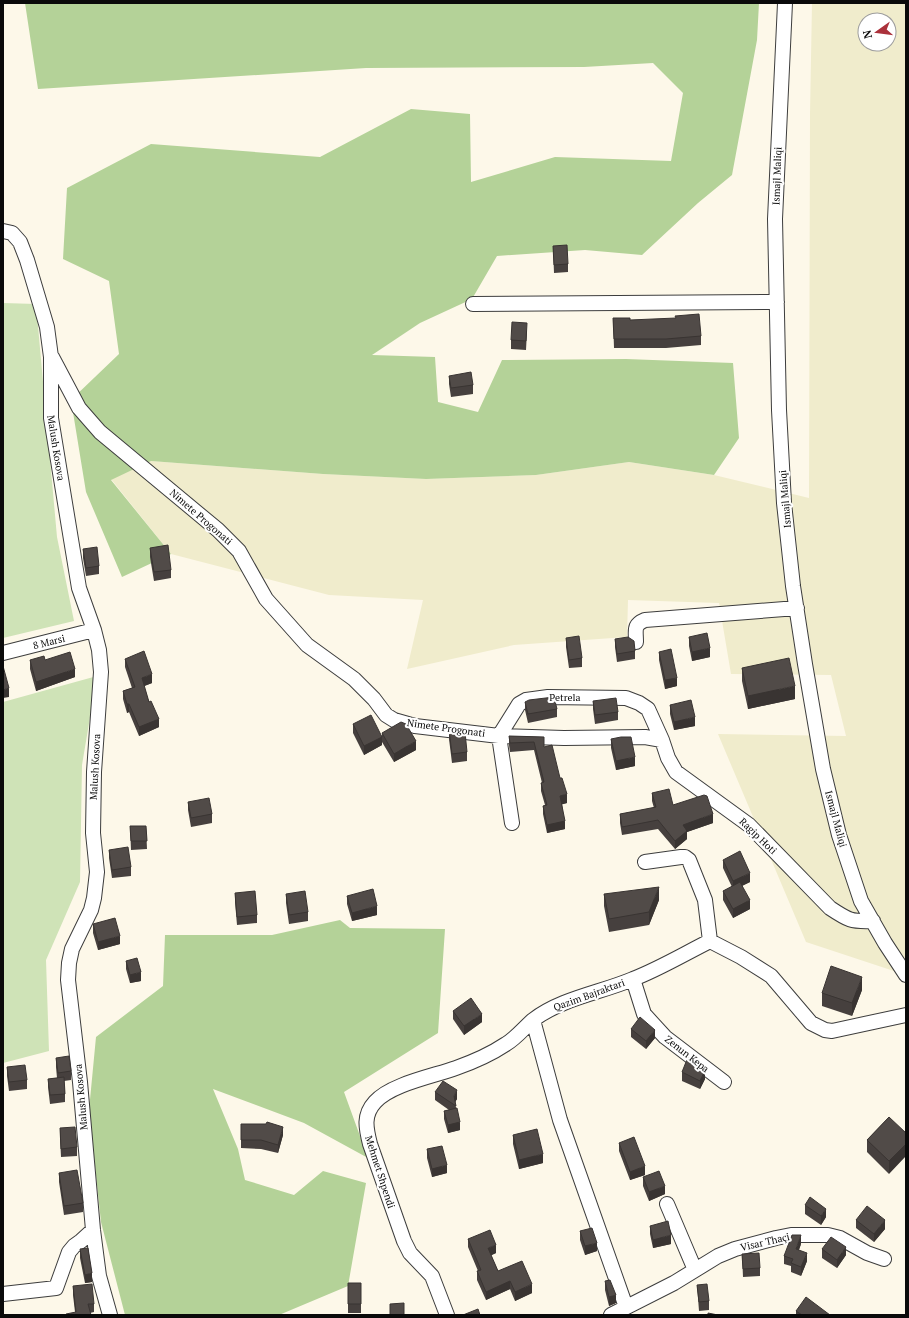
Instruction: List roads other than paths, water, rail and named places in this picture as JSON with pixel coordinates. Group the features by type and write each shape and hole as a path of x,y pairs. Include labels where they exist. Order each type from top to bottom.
{"street":[{"name":"Ismajl Maliqi","path":"785,3 775,218 779,410 784,503 797,608 822,769 839,835 862,901 906,976"},
{"name":"Malush Kosova","path":"3,231 12,233 20,242 27,260 47,327 51,357 51,418 79,588 94,630 99,650 101,672 94,772 93,833 97,872 91,910 72,949 68,980 80,1082 92,1230 99,1276 110,1315"},
{"path":"473,304 777,302"},
{"name":"Nimete Progonati","path":"51,357 79,408 100,432 218,530 239,551 266,598 307,645 354,679 386,715 394,720 415,726 499,736 564,738 645,737 662,740"},
{"path":"636,642 636,626 638,623 645,620 797,608"},
{"name":"8 Marsi","path":"3,653 94,630"},
{"name":"Petrela","path":"499,736 519,704 526,700 548,697 626,698 648,709"},
{"name":"Ragip Hoti","path":"648,709 662,740 668,758 676,772 749,825 830,908 855,922 873,921"},
{"name":"Nimete Progonati","path":"499,736 512,822"},
{"path":"644,862 681,857 685,857 690,860 705,900 710,941 741,957 771,976 811,1023 818,1027 832,1031 906,1015"},
{"name":"Qazim Bajraktari","path":"533,1020 545,1011 633,979 710,941"},
{"name":"Zenun Kepa","path":"633,979 644,1014 665,1038 724,1082"},
{"path":"533,1020 560,1120 626,1307"},
{"name":"Mehmet Shpendi","path":"447,1315 432,1276 410,1253 404,1241 370,1144 366,1119 370,1109 376,1101 389,1092 481,1058 506,1044 533,1020"},
{"path":"667,1204 695,1270"},
{"path":"3,1294 56,1288 69,1252 92,1230"},
{"name":"Visar Thaçi","path":"611,1315 674,1283 718,1256 735,1249 791,1235 828,1235 840,1238 867,1253 884,1259"}]}
